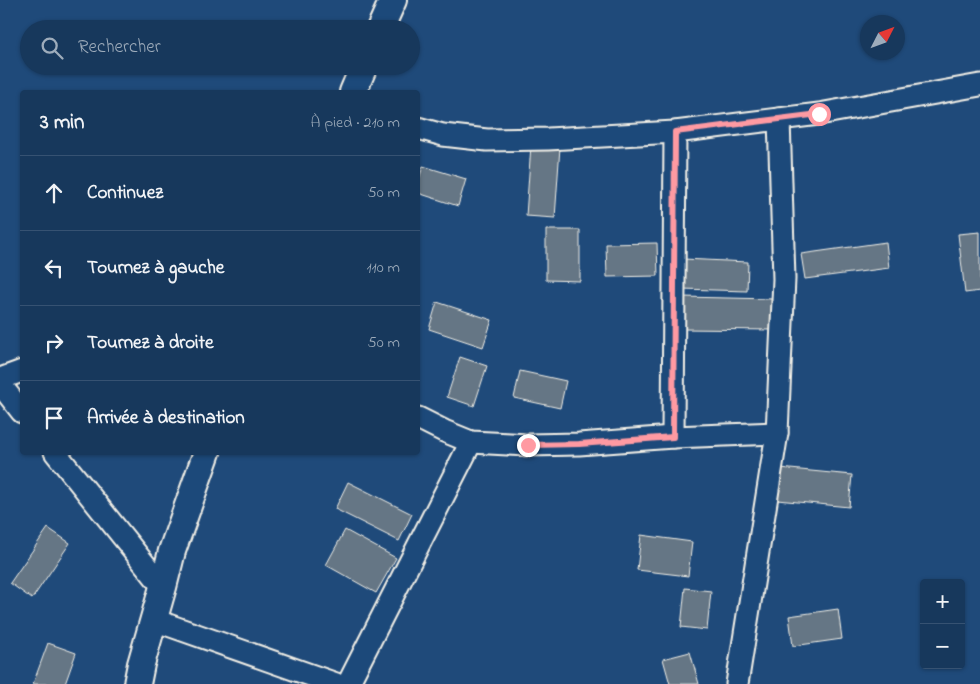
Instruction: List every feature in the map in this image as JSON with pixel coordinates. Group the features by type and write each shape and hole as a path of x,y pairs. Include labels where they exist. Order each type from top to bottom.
{"street":[{"path":"384,20 393,0"},
{"path":"355,90 361,75"},
{"path":"420,129 442,135 487,140 548,139 675,132 819,114 980,85"},
{"path":"737,684 776,433 784,280 778,119"},
{"path":"673,437 675,132"},
{"path":"0,379 20,372"},
{"path":"0,384 20,409"},
{"path":"420,419 472,442 528,445 776,433"},
{"path":"348,684 472,442"},
{"path":"57,455 163,587"},
{"path":"137,684 172,551 206,455"},
{"path":"154,620 336,684"}],"building":[{"path":"531,145 560,147 555,218 526,216"},
{"path":"423,166 466,179 458,206 420,194 420,176"},
{"path":"546,230 580,230 580,281 546,280"},
{"path":"980,232 980,291 965,293 958,234"},
{"path":"886,242 889,268 805,279 801,254"},
{"path":"657,243 658,276 607,277 606,244"},
{"path":"683,259 748,262 747,291 682,289"},
{"path":"682,297 773,299 773,330 682,329"},
{"path":"437,302 492,320 483,347 429,329"},
{"path":"460,357 487,366 474,406 447,397"},
{"path":"520,371 566,381 560,408 514,398"},
{"path":"780,468 852,475 849,507 777,500"},
{"path":"348,482 412,514 399,541 335,509"},
{"path":"48,528 70,543 32,599 10,583"},
{"path":"345,530 396,558 376,593 326,565"},
{"path":"641,535 692,542 688,576 637,570"},
{"path":"685,588 711,591 707,630 681,627"},
{"path":"838,609 842,639 793,646 789,616"},
{"path":"48,643 76,653 65,684 33,684"},
{"path":"690,652 699,684 670,684 663,659"}],"route":[{"path":"528,445 579,444 673,437 675,132 819,114"}]}
